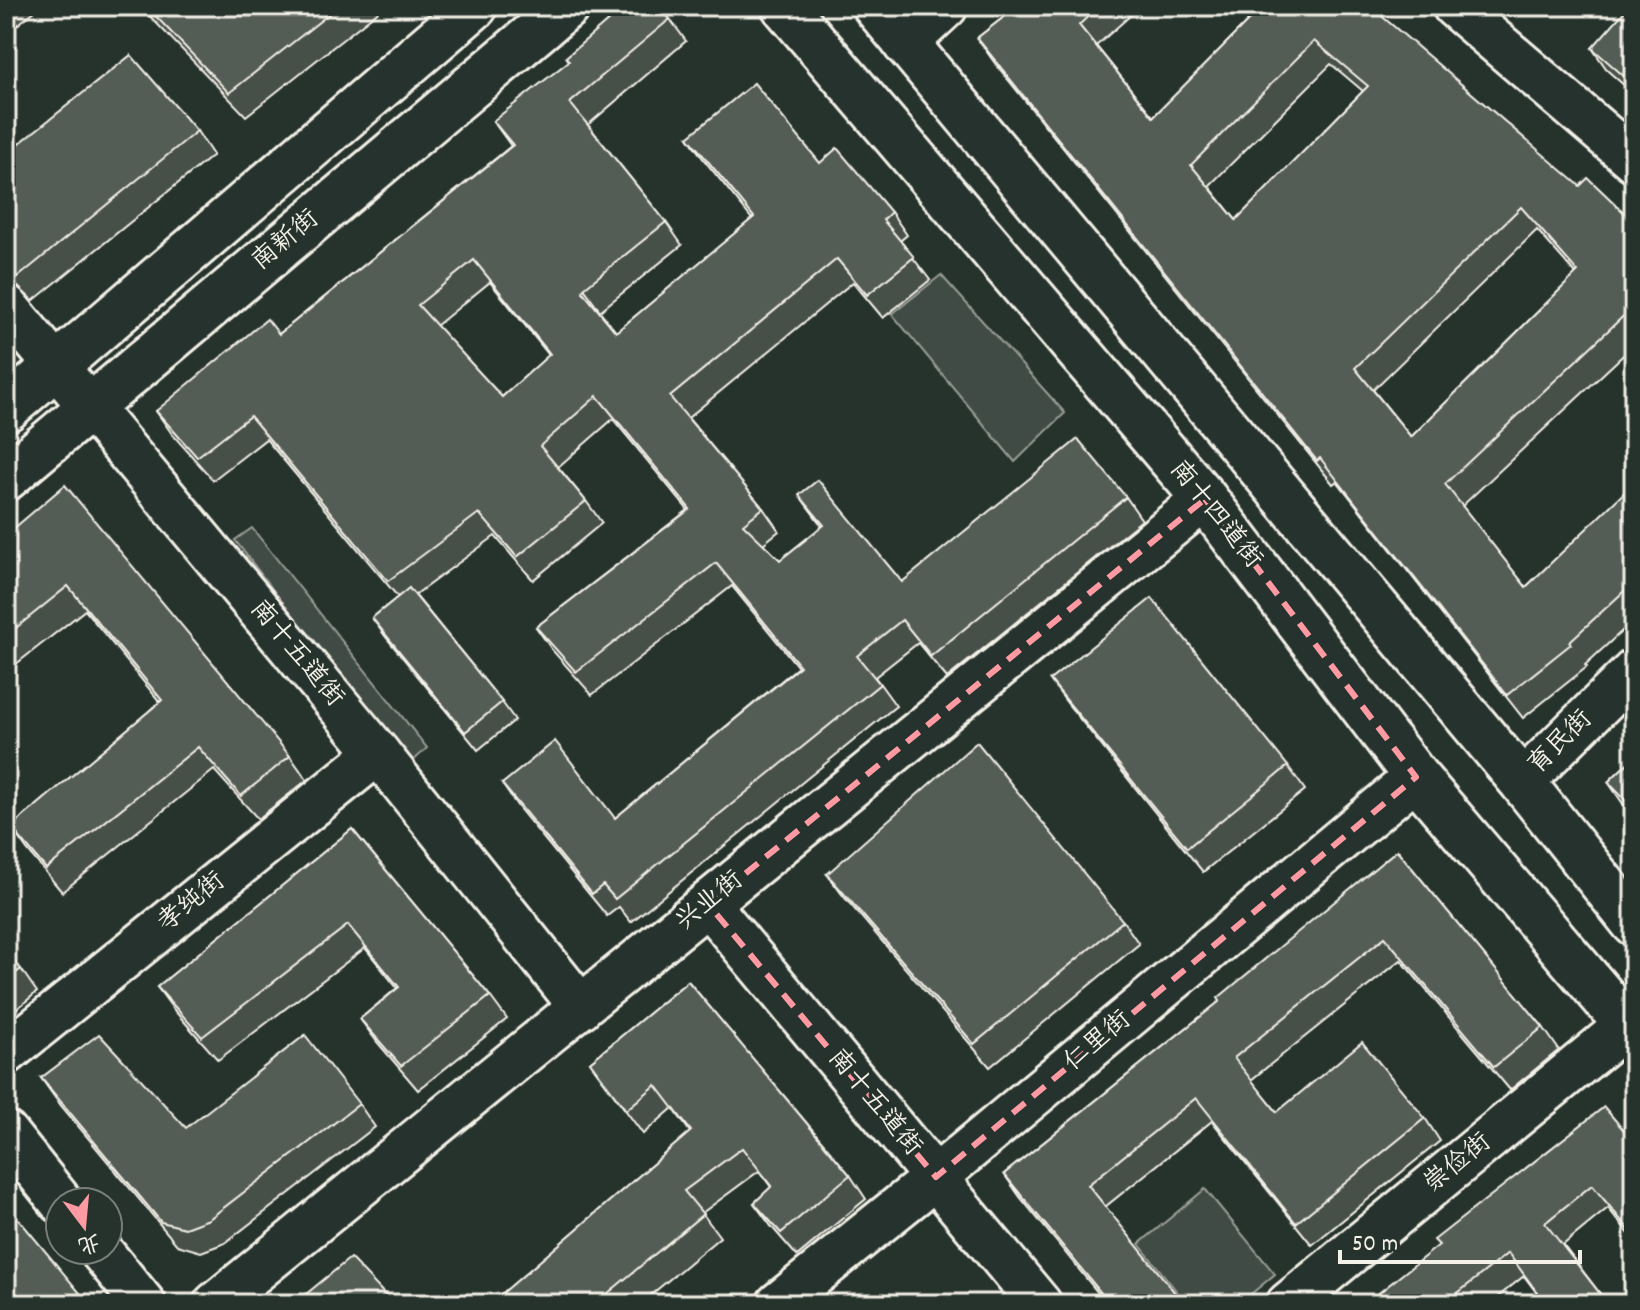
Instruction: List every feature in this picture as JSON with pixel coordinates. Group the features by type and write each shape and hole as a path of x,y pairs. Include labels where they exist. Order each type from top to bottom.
{"main road":[{"path":"6,409 475,6"},
{"name":"南新街","path":"6,478 567,6"},
{"name":"南十四道街","path":"784,6 1205,499 1416,777 1630,1029"},
{"path":"875,6 1522,782 1634,923"},
{"path":"905,43 945,6"}],"street":[{"path":"1454,6 1634,160"},
{"name":"南十五道街","path":"6,306 378,753 581,1007"},
{"name":"兴业街","path":"215,1304 1205,499"},
{"name":"育民街","path":"1522,782 1634,671"},
{"name":"孝纯街","path":"6,1053 378,753"},
{"name":"仁里街","path":"778,1304 936,1177 1416,777"},
{"name":"南十五道街","path":"708,904 1040,1304"},
{"name":"崇俭街","path":"1288,1304 1630,1029"},
{"path":"6,1133 48,1186"},
{"path":"113,1266 144,1304"}],"highlighted area":[{"path":"1205,499 1416,777 936,1177 708,904"}],"shaded area":[{"path":"941,275 1065,413 1015,462 892,314"},
{"path":"252,528 427,748 407,767 235,540"},
{"path":"1205,1189 1275,1274 1239,1304 1187,1304 1139,1244"}],"building":[{"path":"146,6 339,6 229,93"},
{"path":"625,6 659,6 670,19 570,103 666,222 584,288 583,292 616,332 754,217 688,137 754,83 820,163 837,148 891,212 883,220 914,257 867,295 837,259 670,397 763,508 743,524 780,560 824,525 799,495 818,480 902,582 1078,439 1126,497 931,656 902,620 857,656 880,684 615,899 603,885 592,894 502,784 555,741 615,818 800,666 716,563 576,672 536,627 690,509 597,396 540,446 586,501 517,557 479,513 388,581 250,416 197,457 156,411 267,319 279,334 513,145 493,121 569,61 566,57","holes":["474,260 550,354 502,397 418,305"]},
{"path":"1018,6 1099,6 1079,25 1153,117 1263,6 1370,6 1580,186 1588,178 1634,222 1634,309 1445,484 1526,587 1634,484 1634,582 1569,642 1571,644 1507,695 1320,458 1317,461 977,38","holes":["1314,41 1368,86 1236,220 1191,165","1521,207 1578,272 1411,437 1355,368"]},
{"path":"1629,6 1634,6 1634,85 1592,48"},
{"path":"131,55 197,131 17,278 6,267 6,154"},
{"path":"65,485 290,756 241,796 198,747 46,869 11,827 162,700 68,586 6,636 6,535"},
{"path":"409,588 502,702 465,732 372,618"},
{"path":"1152,598 1288,766 1187,848 1050,680"},
{"path":"977,742 1123,921 974,1044 827,874"},
{"path":"1634,757 1634,809 1608,782"},
{"path":"352,829 490,996 401,1066 360,1019 399,987 348,925 202,1037 157,987"},
{"path":"1397,850 1543,1027 1494,1067 1385,937 1234,1058 1277,1112 1362,1042 1425,1118 1296,1223 1196,1098 1088,1185 1184,1304 1110,1304 1004,1174 1220,1001 1218,998"},
{"path":"6,952 21,969 6,981"},
{"path":"688,981 850,1175 781,1233 754,1203 772,1186 742,1148 684,1191 703,1214 595,1304 490,1304 691,1131 656,1085 626,1110 590,1062"},
{"path":"99,1034 186,1128 305,1035 359,1104 209,1219 185,1228 161,1222 41,1078"},
{"path":"1604,1107 1634,1142 1634,1236 1592,1185 1545,1223 1608,1304 1546,1304 1508,1253 1444,1304 1365,1304 1439,1245 1434,1240"},
{"path":"6,1204 44,1250 44,1266 57,1266 89,1304 6,1304"},
{"path":"350,1258 394,1304 294,1304"}]}
